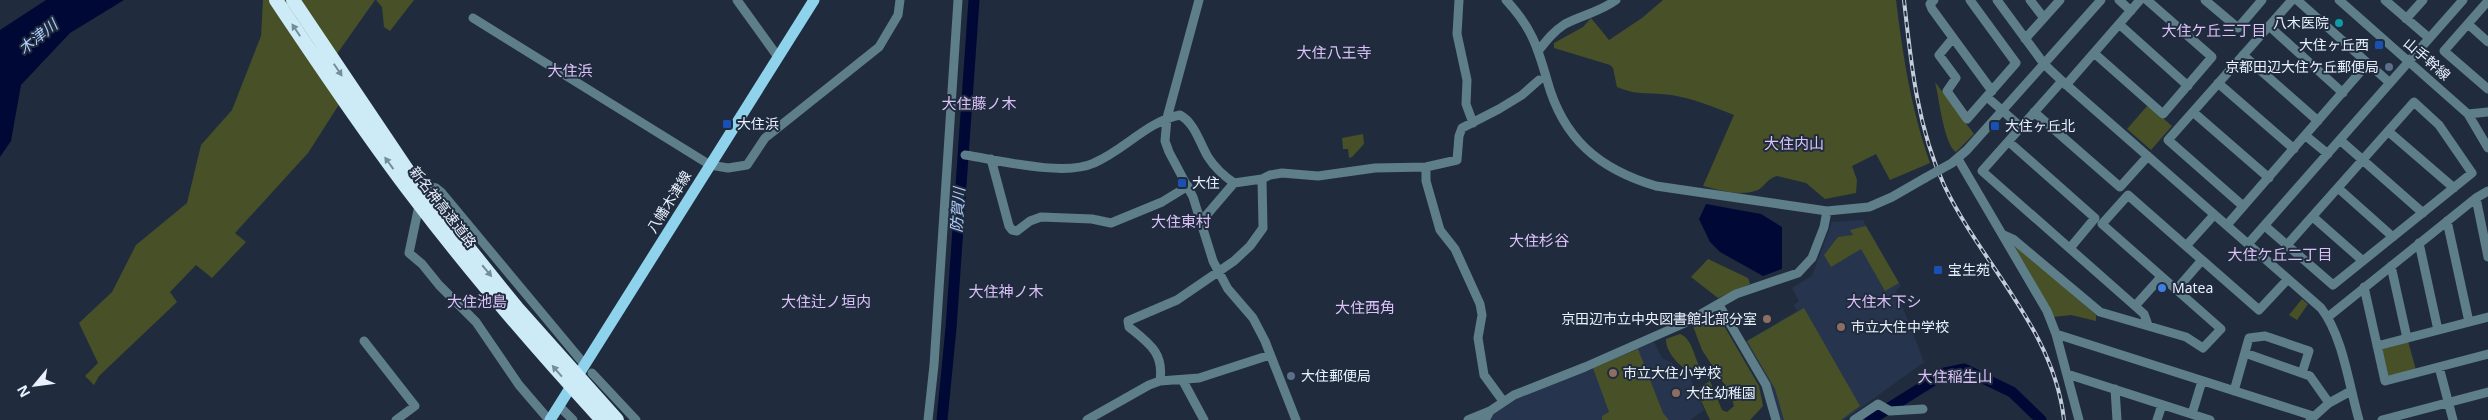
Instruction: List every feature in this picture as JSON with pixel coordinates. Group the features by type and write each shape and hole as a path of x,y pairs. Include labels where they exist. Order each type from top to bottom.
{"highway":[{"name":"新名神高速道路","path":"276,0 364,130 418,203 516,324 602,420"},
{"name":"新名神高速道路","path":"293,0 366,112 419,187 517,308 617,420"}],"main road":[{"name":"八幡木津線","path":"550,420 588,369 710,165 814,0"}],"street":[{"path":"737,0 778,57"},
{"path":"473,18 710,165 728,168 748,164 765,138 879,47 898,16 900,0"},
{"path":"928,420 935,346 958,0"},
{"path":"1199,0 1167,118 1165,141 1188,186 1219,272 1228,289 1252,318 1270,355 1296,420"},
{"path":"1459,0 1457,34 1467,80 1466,104 1473,123"},
{"path":"1506,0 1522,16 1539,50 1547,81 1564,124 1589,153 1604,164 1633,179 1656,186 1827,211 1869,206 1955,161 2003,111 2100,0"},
{"path":"1539,50 1552,34 1565,24 1594,13 1616,0"},
{"path":"1934,0 1930,4 1932,9 1989,94 2003,111 2021,127"},
{"path":"1997,0 2044,64 2288,279 2328,317 2336,334 2359,420"},
{"path":"2030,0 2044,18"},
{"path":"2025,39 2060,0"},
{"path":"2119,0 2131,11"},
{"path":"2140,0 2094,53 2034,112 1982,171 2144,314 2148,325"},
{"path":"2094,53 2163,114 2212,57 2147,0"},
{"path":"2205,0 2238,28 2262,0"},
{"path":"2243,206 2168,140 2292,0"},
{"path":"2297,0 2390,83"},
{"name":"山手幹線","path":"2339,0 2468,114 2488,148"},
{"path":"2384,0 2429,38"},
{"path":"2406,19 2423,0"},
{"path":"2248,244 2463,0"},
{"path":"1953,38 1939,55 1956,78 1946,90 1967,119 2016,63 1973,1"},
{"path":"2488,2 2444,51 2488,89"},
{"path":"2119,24 2188,86"},
{"path":"2468,24 2488,42"},
{"path":"2269,26 2343,92"},
{"path":"2243,55 2318,122"},
{"path":"2227,225 2368,64"},
{"path":"1199,220 1204,218 1234,182 1262,179 1270,175 1282,173 1318,176 1376,168 1426,167 1458,160 1459,136 1462,128 1480,121 1522,95 1539,80"},
{"path":"2218,83 2294,149"},
{"path":"2265,226 2333,285 2472,173 2439,125 2414,102 2287,245"},
{"path":"2034,112 2120,187 2148,156"},
{"path":"2193,112 2268,178"},
{"path":"2468,114 2488,112"},
{"path":"965,155 1050,168 1091,165 1167,118 1180,115 1186,118 1212,163 1234,182"},
{"path":"2389,132 2454,188"},
{"path":"2306,136 2328,154"},
{"path":"2340,140 2423,213"},
{"path":"2009,142 2095,218 2070,248"},
{"path":"991,159 1009,226 1012,230 1017,231 1030,221 1041,217 1092,219 1111,223 1162,202 1188,186"},
{"path":"1955,161 2004,235 2047,311 2056,334 2079,420"},
{"path":"1426,167 1426,181 1440,230 1455,249 1480,304 1482,315 1478,338 1484,375 1503,401"},
{"path":"1160,381 1162,368 1160,356 1129,327 1128,321 1177,300 1243,254 1263,228 1262,179"},
{"path":"550,420 519,385 476,322 439,285 422,264 409,253 421,196 430,187 441,192 588,369 636,420"},
{"path":"2338,188 2393,237"},
{"path":"2328,317 2476,198 2488,192"},
{"path":"2004,235 2013,239 2100,312 2186,337 2204,348 2220,329 2102,224 2128,194 2259,310 2288,279"},
{"path":"2476,198 2488,257"},
{"path":"1484,420 1503,401 1687,322 1736,294 1789,277 1806,267 1812,258 1824,227 1827,211"},
{"path":"2186,246 2214,215"},
{"path":"2313,216 2363,261"},
{"path":"2448,220 2469,322"},
{"path":"2419,243 2438,330"},
{"path":"2176,290 2202,260"},
{"path":"2391,266 2407,338"},
{"path":"2135,306 2161,277"},
{"path":"2364,287 2385,381 2488,354"},
{"path":"1719,305 1766,385 1776,420"},
{"path":"2377,346 2488,317"},
{"path":"2056,334 2234,391 2311,418 2329,403 2351,391"},
{"path":"2234,391 2249,338 2264,336 2309,351 2302,372"},
{"path":"364,341 415,406 396,420"},
{"path":"2244,353 2310,376 2329,403"},
{"path":"1087,420 1136,391 1160,381 1184,380 1226,370 1270,355"},
{"path":"2439,367 2453,420"},
{"path":"2067,374 2210,420"},
{"path":"1184,380 1204,420"},
{"path":"2192,414 2202,381"},
{"path":"2115,389 2116,420"},
{"path":"2382,420 2488,392"},
{"path":"1854,420 1878,404 1890,410 1923,409"},
{"path":"2157,420 2162,405"},
{"path":"559,406 572,420"},
{"path":"1468,420 1490,412"}],"shaded area":[{"name":"市立大住中学校","path":"1863,220 1901,286 1896,290 1924,362 1844,420 1780,420 1745,342 1797,311 1794,305 1799,301 1792,288 1812,276 1832,222"},
{"name":"市立大住小学校","path":"1654,342 1662,358 1672,363 1678,372 1689,376 1704,410 1690,420 1487,420 1490,414 1515,397"}],"green space":[{"path":"263,0 375,0 322,75 347,92 308,153 235,233 246,242 212,278 196,265 170,292 177,302 99,376 94,385 85,376 98,363 79,323 112,292 136,245 187,203 201,145 232,110 261,36"},
{"path":"376,0 414,0 390,31 384,27 382,7"},
{"path":"1663,0 1896,0 1909,82 1923,143 1930,163 1890,180 1876,154 1852,166 1857,180 1856,193 1825,199 1806,183 1777,176 1771,178 1758,190 1744,193 1703,186 1734,115 1679,96 1624,90 1617,87 1613,68 1610,65 1554,48 1554,43 1583,27 1591,18 1609,40 1642,18"},
{"path":"1935,82 1974,134 1956,152 1952,148 1945,131"},
{"path":"2148,105 2172,126 2151,150 2127,129"},
{"path":"1363,134 1364,144 1349,158 1348,149 1343,149 1342,138"},
{"path":"1866,226 1899,283 1885,291 1861,249 1831,267 1824,255 1838,237 1853,235 1850,230"},
{"path":"2017,245 2096,315 2096,321 2071,315 2053,317 2014,247"},
{"path":"1708,259 1748,278 1750,284 1718,298 1691,277"},
{"path":"2302,299 2308,304 2297,320 2289,315"},
{"path":"1804,308 1860,406 1841,420 1784,420 1775,389 1747,341"},
{"path":"1716,312 1759,386 1763,406 1750,420 1710,420 1696,390 1710,381 1722,410 1727,412 1734,406 1730,393 1702,350 1693,326"},
{"path":"1680,334 1687,339 1700,367 1694,372 1680,365 1668,350 1666,339"},
{"path":"2408,341 2416,370 2387,375 2382,348"},
{"path":"1638,349 1663,413 1669,420 1602,420 1602,416 1609,412 1593,368"}],"water":[{"name":"木津川","path":"46,0 124,0 70,33 21,85 11,141 0,157 0,30"},
{"path":"1706,204 1761,214 1782,227 1782,269 1763,276 1720,252 1710,242 1699,219"}],"waterway":[{"name":"防賀川","path":"942,420 951,328 974,0"},
{"path":"1870,420 1945,373 1964,369 2012,392 2041,420"}],"railway":[{"path":"1904,0 1916,94 1927,140 1935,163 1944,185 1977,243 2032,327 2058,387 2064,420"}],"place":[{"name":"八木医院","path":"2339,23"},
{"name":"大住ヶ丘西","path":"2379,45"},
{"name":"京都田辺大住ケ丘郵便局","path":"2389,67"},
{"name":"大住浜","path":"727,124"},
{"name":"大住ヶ丘北","path":"1995,126"},
{"name":"大住","path":"1182,183"},
{"name":"宝生苑","path":"1938,270"},
{"name":"Matea","path":"2162,288"},
{"name":"京田辺市立中央図書館北部分室","path":"1767,319"},
{"name":"市立大住中学校","path":"1841,327"},
{"name":"市立大住小学校","path":"1613,373"},
{"name":"大住郵便局","path":"1291,376"},
{"name":"大住幼稚園","path":"1676,393"}],"district":[{"name":"大住ケ丘三丁目","path":"2214,31"},
{"name":"大住八王寺","path":"1334,53"},
{"name":"大住浜","path":"570,71"},
{"name":"大住藤ノ木","path":"979,104"},
{"name":"大住内山","path":"1794,144"},
{"name":"大住東村","path":"1181,222"},
{"name":"大住杉谷","path":"1539,241"},
{"name":"大住ケ丘二丁目","path":"2280,255"},
{"name":"大住神ノ木","path":"1006,292"},
{"name":"大住池島","path":"477,302"},
{"name":"大住辻ノ垣内","path":"826,302"},
{"name":"大住木下シ","path":"1884,302"},
{"name":"大住西角","path":"1365,308"},
{"name":"大住稲生山","path":"1955,377"}]}
